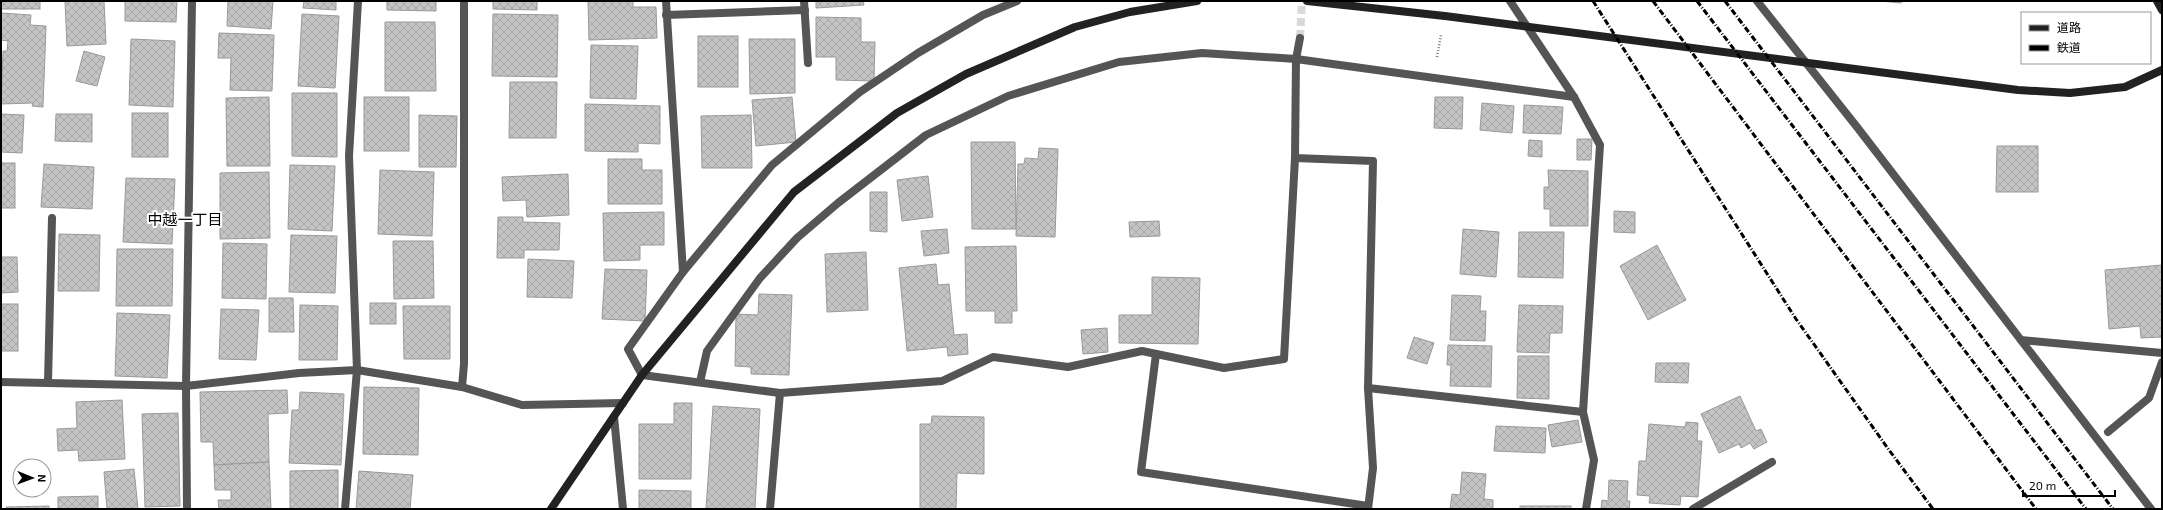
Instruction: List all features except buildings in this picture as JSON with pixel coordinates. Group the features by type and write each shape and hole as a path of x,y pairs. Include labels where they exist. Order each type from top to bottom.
{"street":[{"path":"187,509 186,386 192,1"},
{"path":"345,509 356,370 349,156 358,1"},
{"path":"462,386 464,364 464,1"},
{"path":"666,1 683,272"},
{"path":"804,1 808,63"},
{"path":"642,375 628,349 683,272 772,165 860,92 918,53 983,15 1017,1"},
{"path":"551,509 642,375 794,192 897,112 966,74 1075,27 1130,12 1196,1"},
{"path":"1307,1 1445,16 2018,90 2070,93 2125,87 2162,70"},
{"path":"1510,1 1574,97 1600,145 1583,412 1594,460 1586,509"},
{"path":"1757,1 1857,127 2151,509"},
{"path":"2158,1 2162,10"},
{"path":"666,15 805,10"},
{"path":"642,375 780,393 942,381 993,357 1068,367 1142,351 1224,368 1284,359 1295,158 1296,59 1300,38"},
{"path":"700,382 707,352 760,278 797,238 838,202 926,135 1008,96 1119,62 1202,53 1296,59 1574,97"},
{"path":"1156,354 1141,472 1368,508 1373,468 1368,388 1373,161 1295,158"},
{"path":"48,382 52,218"},
{"path":"2021,340 2162,353"},
{"path":"2108,432 2149,398 2162,362"},
{"path":"1,382 186,386 300,373 356,370 462,386 522,405 623,403"},
{"path":"1368,388 1583,412"},
{"path":"770,509 780,393"},
{"path":"614,417 623,509"},
{"path":"1693,509 1772,462"}],"path":[{"path":"1436,62 1445,16"}],"tunnel":[{"path":"1300,38 1302,1"}],"railway":[{"path":"1593,1 1796,319 1933,509"},
{"path":"1653,1 2036,509"},
{"path":"1697,1 2086,509"},
{"path":"1725,1 2113,509"}],"district":[{"name":"中越一丁目","path":"185,220"}]}
